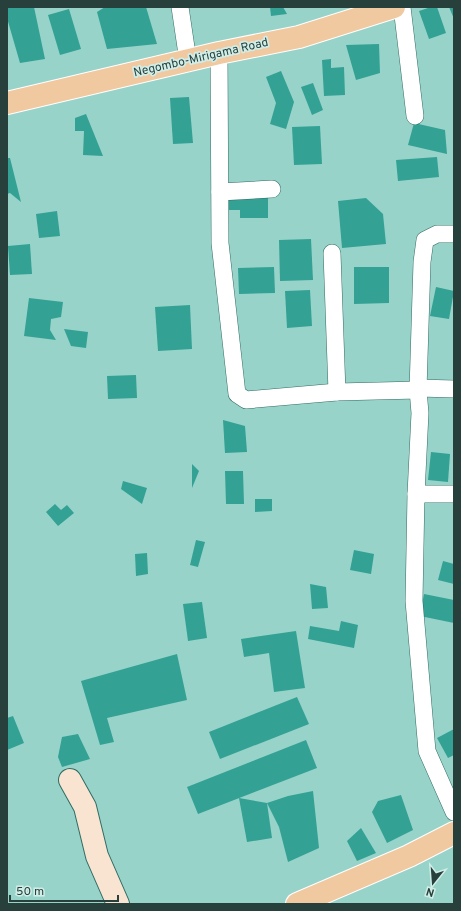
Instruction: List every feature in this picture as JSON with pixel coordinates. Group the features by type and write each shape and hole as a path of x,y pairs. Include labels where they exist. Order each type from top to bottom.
{"main road":[{"name":"Negombo-Mirigama Road","path":"7,103 219,53 299,36 370,11 394,7"},
{"path":"297,904 409,856 454,833"}],"street":[{"path":"180,7 188,61"},
{"path":"402,7 415,116"},
{"path":"219,53 220,244 238,394 246,400 337,392 454,389"},
{"path":"220,192 272,189"},
{"path":"454,234 436,234 425,240 422,262 418,389 420,414 416,494 414,601 427,751 454,812"},
{"path":"332,253 337,392"},
{"path":"416,494 454,494"},
{"path":"70,780 85,808 98,856 118,904"}],"building":[{"path":"34,7 45,59 20,63 7,18 7,8"},
{"path":"105,7 146,7 157,44 107,49 97,12"},
{"path":"270,7 283,7 287,14 271,16"},
{"path":"431,7 437,7 446,33 429,39 419,11"},
{"path":"449,7 454,7 454,19"},
{"path":"69,9 81,49 60,55 48,15"},
{"path":"379,44 380,73 356,80 346,45"},
{"path":"331,59 331,68 344,67 345,95 324,96 322,60"},
{"path":"281,71 294,102 286,129 270,124 276,103 266,77"},
{"path":"313,83 323,110 312,115 301,87"},
{"path":"189,97 193,143 173,144 170,98"},
{"path":"86,114 103,156 83,155 84,131 75,131 75,118"},
{"path":"414,123 445,130 447,154 408,145"},
{"path":"320,126 322,164 294,165 292,127"},
{"path":"437,157 439,177 398,181 396,160"},
{"path":"7,158 10,158 21,202 10,193 7,194"},
{"path":"229,194 268,194 268,218 240,218 240,210 229,210"},
{"path":"366,198 383,214 386,244 342,248 338,201"},
{"path":"57,211 60,236 39,238 36,214"},
{"path":"311,239 313,280 280,281 279,240"},
{"path":"30,244 32,274 10,275 8,246"},
{"path":"274,267 275,293 239,294 238,268"},
{"path":"354,267 389,267 389,303 354,304"},
{"path":"436,287 454,291 449,319 430,316"},
{"path":"310,290 312,326 287,328 285,291"},
{"path":"29,298 63,302 61,317 51,319 50,330 56,340 24,336"},
{"path":"190,305 192,349 158,351 155,307"},
{"path":"64,329 88,332 86,348 71,346"},
{"path":"136,375 137,398 108,399 107,376"},
{"path":"223,420 245,426 247,452 225,453"},
{"path":"431,452 450,454 448,482 428,480"},
{"path":"192,464 199,471 192,488"},
{"path":"225,471 243,471 244,504 226,504"},
{"path":"123,481 147,488 142,504 121,489"},
{"path":"255,499 272,499 272,511 255,512"},
{"path":"55,504 61,510 67,505 74,513 58,526 46,512"},
{"path":"196,540 205,542 198,567 190,565"},
{"path":"354,550 374,554 371,574 350,570"},
{"path":"147,553 148,574 136,576 135,554"},
{"path":"443,561 454,564 454,584 438,580"},
{"path":"310,584 326,587 328,608 312,609"},
{"path":"424,594 454,600 454,623 420,616"},
{"path":"202,602 207,638 188,641 183,604"},
{"path":"341,621 358,625 354,648 308,639 310,626 339,631"},
{"path":"296,631 305,688 274,692 269,653 244,657 241,639"},
{"path":"177,654 187,700 107,718 114,742 100,745 81,681"},
{"path":"297,697 309,724 220,759 209,732"},
{"path":"13,716 24,743 7,750 7,718"},
{"path":"454,729 454,755 448,758 437,738"},
{"path":"78,734 90,759 62,767 58,757 62,737"},
{"path":"306,740 317,768 198,814 187,787"},
{"path":"313,791 319,848 288,862 279,827 267,803 288,796"},
{"path":"401,795 413,830 387,843 372,812 378,801"},
{"path":"239,798 267,803 272,838 247,842"},
{"path":"361,828 376,853 357,861 347,841"}]}
